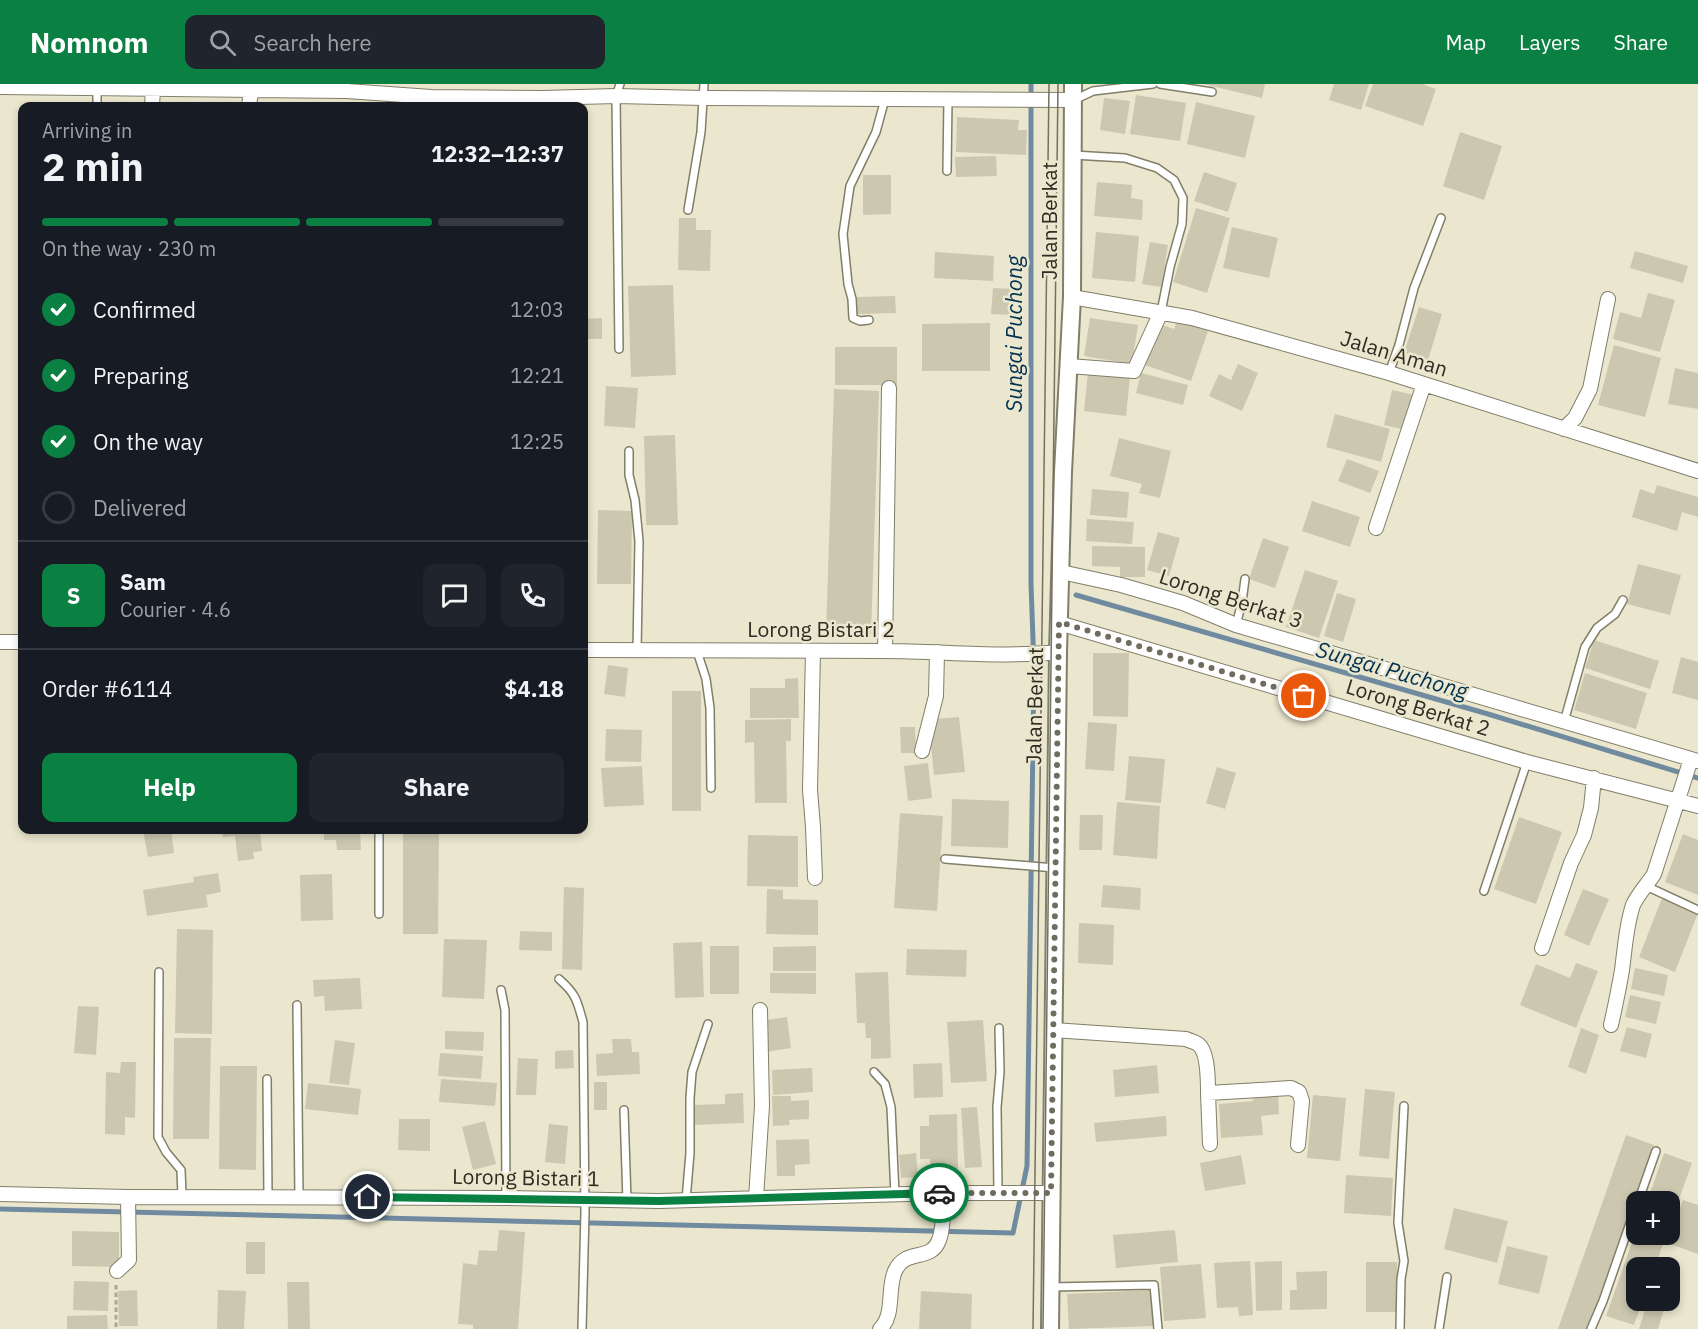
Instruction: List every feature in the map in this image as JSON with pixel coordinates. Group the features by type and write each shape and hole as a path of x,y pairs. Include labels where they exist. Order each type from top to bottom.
{"street":[{"path":"1,86 153,90 198,87 251,91 347,88 473,91 542,102 618,90 704,91 885,99 1023,100 1039,100 1073,92"},
{"path":"152,102 153,90"},
{"path":"250,102 251,91"},
{"name":"Jalan Berkat","path":"1050,1329 1050,1287 1044,1193 1053,1030 1048,867 1051,653 1059,622 1063,472 1072,297 1073,92"},
{"name":"Jalan Aman","path":"1072,297 1192,318 1389,373 1698,471"},
{"path":"1564,429 1575,418 1590,389 1608,299"},
{"path":"1069,366 1134,371 1161,312"},
{"path":"1376,528 1424,384"},
{"path":"885,651 889,388"},
{"name":"Lorong Berkat 3","path":"1061,572 1121,585 1183,603 1236,625 1693,762"},
{"name":"Lorong Berkat 2","path":"1059,622 1527,762 1678,796 1698,806"},
{"path":"0,642 18,642"},
{"name":"Lorong Bistari 2","path":"588,650 1051,653"},
{"path":"813,651 810,790 815,878"},
{"path":"922,751 936,696 937,652"},
{"path":"1611,1025 1622,970 1626,931 1634,905 1640,892 1654,874 1678,796 1693,762"},
{"path":"1542,948 1571,863 1584,835 1591,808 1594,778"},
{"path":"756,1198 762,1106 760,1010"},
{"path":"1053,1030 1186,1039 1200,1046 1205,1054 1209,1092 1210,1144"},
{"path":"1209,1092 1291,1088 1299,1092 1302,1101 1298,1145"},
{"path":"880,1329 889,1312 890,1288 899,1263 905,1258 933,1250 939,1241 944,1193"},
{"name":"Lorong Bistari 1","path":"0,1194 128,1202 182,1196 506,1198 585,1206 627,1201 944,1193 1044,1193"},
{"path":"117,1271 129,1260 128,1202"}],"lane":[{"path":"1073,92 1153,84"},
{"path":"1160,84 1212,92"},
{"path":"97,88 98,102"},
{"path":"618,90 619,349"},
{"path":"688,210 701,132 704,91"},
{"path":"869,320 860,321 853,318 843,234 850,186 876,132 885,99"},
{"path":"947,171 948,99"},
{"path":"1073,155 1125,158 1157,168 1174,180 1183,198 1182,224 1161,312"},
{"path":"1389,373 1414,288 1441,218"},
{"path":"629,451 629,475 635,500 639,541 637,650"},
{"path":"1236,625 1245,579"},
{"path":"1564,722 1585,647 1598,628 1615,614 1623,600"},
{"path":"697,651 706,679 710,708 711,788"},
{"path":"1484,891 1527,762"},
{"path":"379,834 379,914"},
{"path":"945,859 1048,867"},
{"path":"1646,886 1698,910"},
{"path":"159,972 158,1137 166,1152 181,1170 182,1196"},
{"path":"560,979 572,990 577,999 583,1022 585,1206 582,1329"},
{"path":"501,990 505,1010 506,1198"},
{"path":"297,1005 299,1197"},
{"path":"686,1200 692,1072 708,1024"},
{"path":"999,1028 1000,1072 997,1107 1003,1193"},
{"path":"874,1072 885,1084 891,1107 895,1195"},
{"path":"267,1079 268,1197"},
{"path":"1400,1329 1401,1279 1404,1261 1398,1223 1404,1106"},
{"path":"624,1110 627,1201"},
{"path":"1642,1191 1656,1150"},
{"path":"1591,1329 1626,1235"},
{"path":"1439,1329 1447,1277"},
{"path":"1050,1287 1154,1285 1158,1329"}],"path":[{"path":"116,1329 117,1271"}],"building":[{"path":"1203,84 1265,84 1262,98"},
{"path":"1334,84 1369,84 1361,110 1329,100"},
{"path":"1373,84 1422,84 1436,89 1423,126 1365,106"},
{"path":"1136,95 1186,103 1180,141 1130,134"},
{"path":"1104,98 1130,101 1125,134 1100,130"},
{"path":"1196,102 1255,116 1245,158 1187,144"},
{"path":"957,117 1019,120 1018,130 1027,130 1026,155 956,152"},
{"path":"1460,132 1502,146 1484,200 1443,186"},
{"path":"996,156 997,176 956,177 955,157"},
{"path":"1204,172 1237,183 1228,212 1194,201"},
{"path":"863,175 891,175 891,214 863,215"},
{"path":"1097,182 1132,185 1131,198 1143,200 1142,220 1094,216"},
{"path":"1196,208 1230,218 1207,293 1173,282"},
{"path":"679,218 696,218 696,230 711,230 710,271 678,270"},
{"path":"1232,227 1278,238 1269,278 1223,268"},
{"path":"1096,232 1139,236 1135,282 1092,278"},
{"path":"1150,242 1168,245 1161,287 1142,284"},
{"path":"1635,251 1688,266 1683,283 1630,268"},
{"path":"935,252 994,256 993,281 934,278"},
{"path":"673,285 676,375 631,377 628,286"},
{"path":"993,288 1015,289 1013,315 991,314"},
{"path":"1648,293 1675,300 1660,352 1613,339 1620,312 1641,318"},
{"path":"895,296 896,313 857,314 857,297"},
{"path":"1419,307 1442,314 1428,360 1404,353"},
{"path":"602,318 602,339 588,339 588,319"},
{"path":"1090,318 1138,325 1132,364 1084,356"},
{"path":"1177,321 1208,331 1191,381 1145,365 1159,324 1174,329"},
{"path":"990,323 990,371 922,371 922,324"},
{"path":"1614,345 1661,358 1645,417 1598,405"},
{"path":"835,347 897,347 897,385 835,385"},
{"path":"1238,364 1258,373 1242,411 1209,396 1219,374 1231,380"},
{"path":"1675,368 1698,373 1698,409 1668,404"},
{"path":"1088,373 1130,377 1126,416 1084,411"},
{"path":"1141,373 1188,385 1183,405 1136,393"},
{"path":"606,386 638,388 635,428 604,426"},
{"path":"834,389 879,391 871,635 826,633"},
{"path":"1392,390 1414,395 1406,430 1384,425"},
{"path":"1335,414 1390,429 1381,462 1326,447"},
{"path":"675,435 678,525 646,525 644,436"},
{"path":"1119,438 1171,451 1160,498 1139,493 1142,484 1110,476"},
{"path":"1347,459 1379,471 1370,493 1338,481"},
{"path":"1657,485 1698,497 1698,517 1682,512 1677,531 1632,517 1640,489 1654,494"},
{"path":"1092,489 1129,492 1127,518 1090,515"},
{"path":"1312,501 1360,517 1350,547 1302,531"},
{"path":"598,510 632,511 631,584 597,584"},
{"path":"1087,519 1134,522 1132,544 1086,541"},
{"path":"1158,532 1180,538 1169,576 1147,570"},
{"path":"1263,538 1289,547 1275,588 1249,579"},
{"path":"1092,546 1145,547 1145,577 1120,577 1120,567 1092,566"},
{"path":"1638,564 1681,575 1670,615 1627,604"},
{"path":"1305,570 1338,581 1319,638 1286,627"},
{"path":"1337,593 1356,599 1343,642 1324,636"},
{"path":"1594,640 1659,661 1650,689 1585,668"},
{"path":"1093,653 1129,653 1128,717 1093,716"},
{"path":"1681,657 1698,662 1698,700 1672,693"},
{"path":"608,665 628,668 625,697 604,694"},
{"path":"1585,673 1647,693 1636,729 1574,710"},
{"path":"798,678 799,718 750,718 750,688 785,688 785,679"},
{"path":"672,691 701,691 701,811 672,811"},
{"path":"959,717 965,772 934,775 929,726 934,719"},
{"path":"791,719 791,741 786,741 787,803 755,803 754,742 745,743 745,720"},
{"path":"1088,722 1117,724 1114,771 1085,769"},
{"path":"900,727 915,727 916,753 901,753"},
{"path":"606,729 642,730 641,762 605,761"},
{"path":"1129,756 1165,759 1161,803 1125,800"},
{"path":"928,763 932,798 908,801 904,766"},
{"path":"642,766 644,805 604,807 601,768"},
{"path":"1217,767 1236,773 1225,809 1206,803"},
{"path":"952,799 1009,801 1008,848 951,846"},
{"path":"1117,802 1160,806 1157,859 1113,855"},
{"path":"900,813 943,816 937,911 894,908"},
{"path":"1080,815 1103,815 1102,850 1079,850"},
{"path":"1519,817 1562,832 1536,904 1494,889"},
{"path":"144,834 172,834 174,853 148,857"},
{"path":"223,834 260,834 262,851 253,852 254,859 238,861 235,836 223,837"},
{"path":"324,834 360,834 361,850 337,850 336,840 324,840"},
{"path":"403,834 439,834 438,934 403,934"},
{"path":"1683,834 1698,840 1698,895 1665,882"},
{"path":"748,835 798,836 798,887 747,886"},
{"path":"218,873 221,892 206,895 208,907 147,916 143,890 194,882 193,877"},
{"path":"332,874 333,920 301,921 300,875"},
{"path":"1103,885 1141,888 1140,910 1101,907"},
{"path":"564,887 584,888 582,970 562,969"},
{"path":"767,889 783,890 783,899 818,900 818,935 766,934"},
{"path":"1583,889 1609,899 1589,946 1564,935"},
{"path":"1662,898 1698,913 1675,972 1639,957"},
{"path":"1079,923 1114,925 1113,965 1078,963"},
{"path":"177,929 213,930 212,1034 175,1033"},
{"path":"520,931 552,932 552,951 519,950"},
{"path":"444,939 487,940 484,999 442,997"},
{"path":"702,942 704,997 675,998 673,943"},
{"path":"710,946 739,946 739,994 710,994"},
{"path":"816,946 816,971 773,971 773,947"},
{"path":"907,949 967,950 966,977 906,975"},
{"path":"1576,963 1598,971 1576,1028 1520,1005 1536,964 1570,978"},
{"path":"1635,968 1668,975 1664,996 1631,989"},
{"path":"888,972 891,1058 871,1059 871,1038 866,1038 865,1023 857,1023 855,973"},
{"path":"770,973 816,973 816,994 770,993"},
{"path":"360,978 362,1009 325,1011 324,996 314,997 313,980"},
{"path":"1630,995 1661,1002 1656,1024 1625,1017"},
{"path":"78,1006 99,1007 96,1055 74,1053"},
{"path":"787,1017 791,1048 766,1052 761,1021"},
{"path":"983,1020 987,1081 951,1083 947,1022"},
{"path":"1627,1027 1652,1034 1646,1058 1620,1051"},
{"path":"1581,1028 1599,1035 1586,1074 1568,1067"},
{"path":"445,1031 484,1032 483,1051 445,1049"},
{"path":"174,1038 211,1038 209,1139 173,1139"},
{"path":"612,1039 631,1039 632,1052 639,1052 640,1074 597,1076 596,1054 613,1053"},
{"path":"335,1040 355,1043 349,1085 329,1083"},
{"path":"573,1050 574,1068 555,1069 555,1051"},
{"path":"440,1053 483,1056 481,1079 438,1076"},
{"path":"518,1058 538,1059 536,1095 516,1095"},
{"path":"121,1062 136,1062 135,1118 125,1117 125,1135 105,1134 106,1072 120,1073"},
{"path":"942,1063 943,1097 914,1098 913,1064"},
{"path":"1157,1065 1159,1093 1115,1097 1113,1070"},
{"path":"220,1066 257,1066 256,1170 219,1169"},
{"path":"812,1068 813,1092 773,1095 772,1070"},
{"path":"441,1079 497,1083 495,1106 439,1102"},
{"path":"594,1082 607,1082 607,1110 594,1110"},
{"path":"308,1083 361,1089 358,1115 305,1109"},
{"path":"1365,1089 1395,1092 1389,1159 1359,1156"},
{"path":"743,1093 744,1123 693,1125 693,1105 725,1104 725,1094"},
{"path":"1278,1093 1279,1114 1261,1116 1263,1135 1221,1138 1219,1104 1253,1101 1252,1095"},
{"path":"1313,1095 1346,1098 1340,1161 1307,1158"},
{"path":"772,1096 791,1096 791,1101 809,1100 809,1119 789,1120 790,1125 773,1126"},
{"path":"977,1107 982,1167 965,1168 961,1108"},
{"path":"957,1114 958,1169 930,1169 930,1159 920,1159 920,1126 929,1126 929,1115"},
{"path":"1166,1116 1167,1136 1096,1142 1094,1123"},
{"path":"399,1119 430,1119 430,1151 398,1150"},
{"path":"485,1121 496,1164 473,1170 462,1127"},
{"path":"549,1124 568,1126 565,1164 545,1162"},
{"path":"1626,1135 1654,1145 1638,1191 1626,1191 1626,1224 1589,1329 1558,1329"},
{"path":"809,1139 810,1164 795,1165 795,1176 777,1176 776,1140"},
{"path":"916,1153 918,1177 901,1178 899,1155"},
{"path":"1664,1153 1692,1163 1680,1196 1680,1191 1651,1191"},
{"path":"1241,1155 1246,1184 1205,1191 1200,1163"},
{"path":"1346,1175 1393,1178 1391,1216 1344,1213"},
{"path":"1683,1200 1698,1205 1698,1254 1673,1245 1680,1245 1680,1208"},
{"path":"1454,1208 1508,1221 1497,1263 1444,1249"},
{"path":"499,1230 525,1232 518,1329 473,1329 473,1325 458,1324 463,1263 477,1265 479,1250 497,1251"},
{"path":"1175,1230 1178,1262 1116,1268 1113,1235"},
{"path":"72,1231 119,1232 119,1267 72,1266"},
{"path":"246,1242 265,1242 265,1274 246,1274"},
{"path":"1631,1245 1662,1245 1659,1257 1627,1257"},
{"path":"1507,1246 1548,1256 1539,1294 1498,1284"},
{"path":"1626,1259 1626,1311 1639,1311 1634,1325 1606,1316"},
{"path":"1250,1261 1253,1315 1239,1316 1238,1307 1217,1308 1214,1263"},
{"path":"1282,1261 1282,1310 1256,1311 1255,1262"},
{"path":"1366,1262 1397,1262 1397,1312 1366,1312"},
{"path":"1201,1264 1206,1318 1164,1321 1160,1267"},
{"path":"1327,1271 1327,1309 1290,1310 1290,1290 1297,1290 1296,1272"},
{"path":"74,1281 109,1282 108,1311 73,1310"},
{"path":"287,1282 309,1282 310,1329 288,1329"},
{"path":"137,1290 138,1326 119,1326 118,1291"},
{"path":"218,1290 246,1291 244,1329 217,1329"},
{"path":"1152,1290 1154,1326 1069,1329 1067,1294"},
{"path":"921,1291 972,1294 971,1329 919,1329"},
{"path":"1645,1311 1664,1311 1658,1329 1639,1329"},
{"path":"107,1315 108,1329 67,1329 67,1316"}],"waterway":[{"path":"0,1209 1013,1233 1027,1166 1034,668 1031,584 1031,84"},
{"name":"Sungai Puchong","path":"1076,595 1488,714 1698,778"}],"tram line":[{"path":"1033,1329 1049,84"},
{"path":"1043,1329 1058,84"}],"way so far":[{"path":"939,1193 1051,1193 1059,622 1304,696"}],"route":[{"path":"368,1197 659,1201 939,1193"}]}
